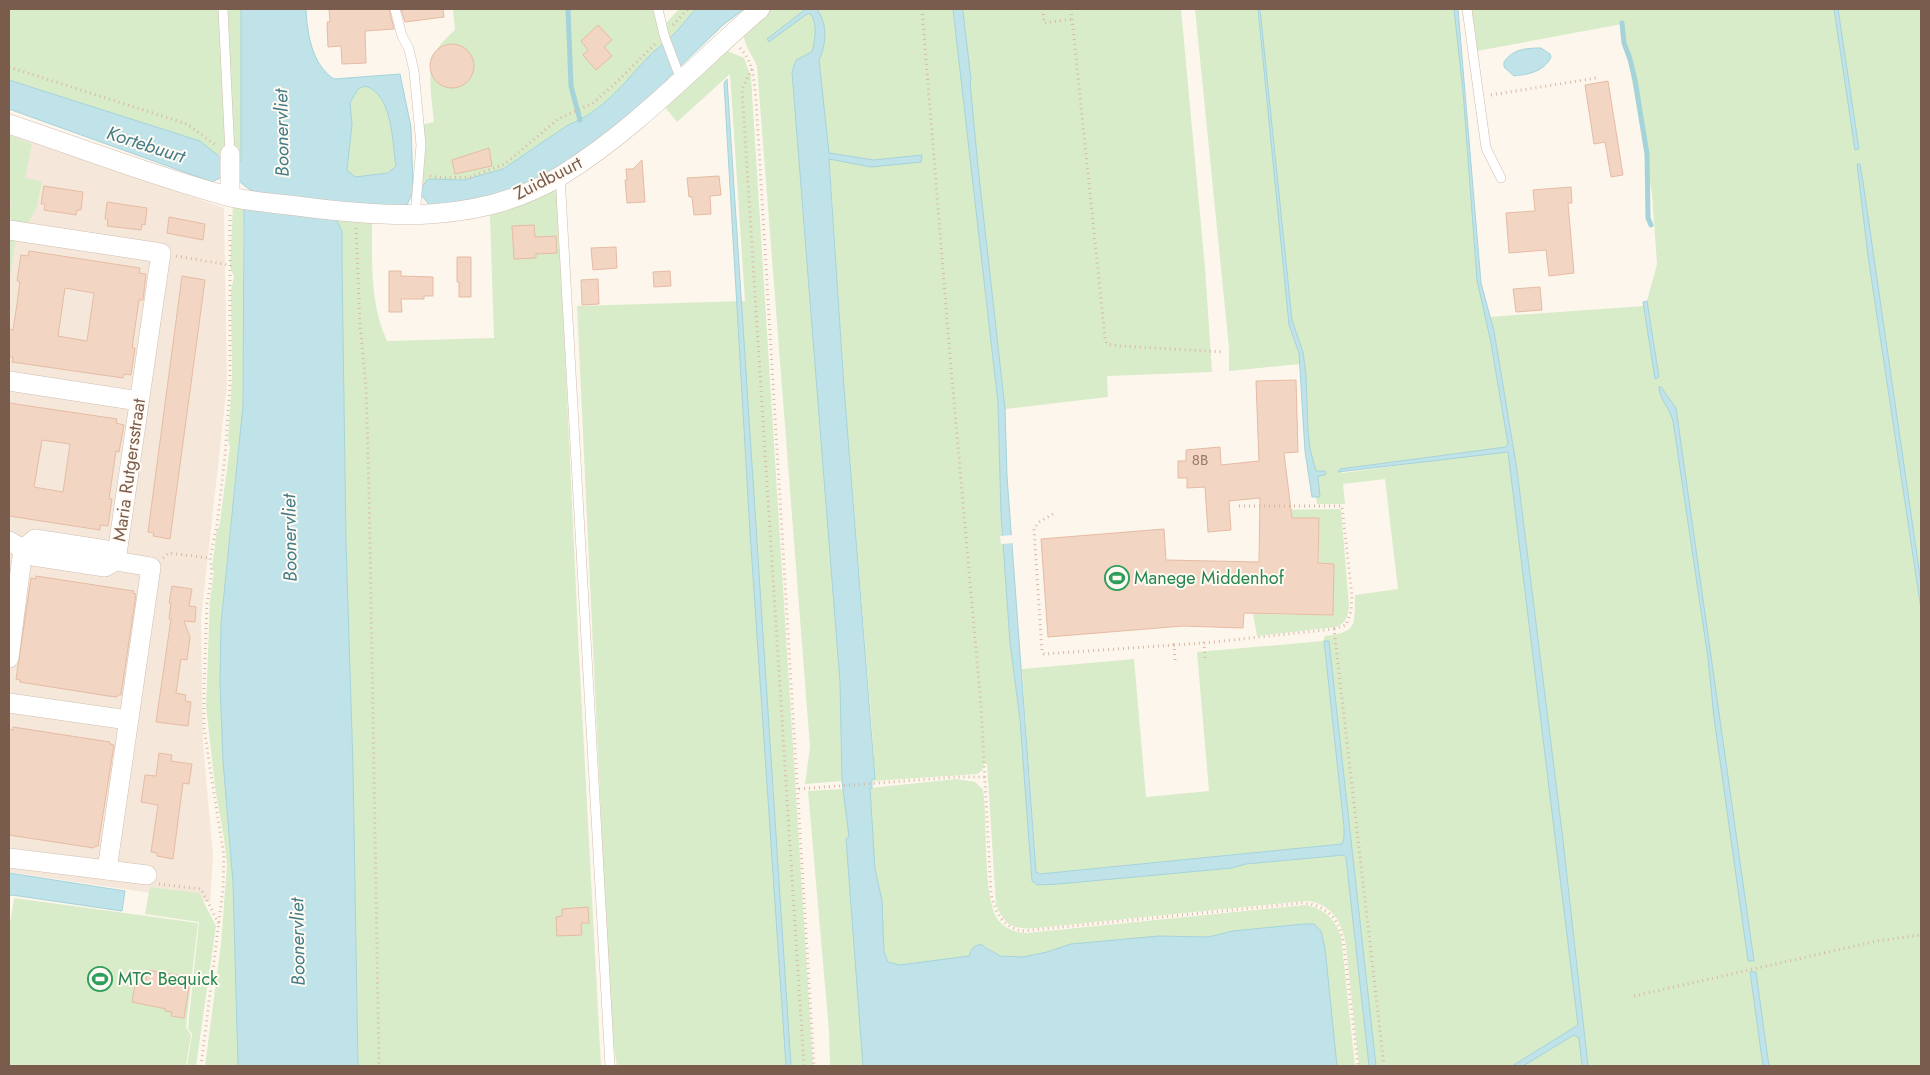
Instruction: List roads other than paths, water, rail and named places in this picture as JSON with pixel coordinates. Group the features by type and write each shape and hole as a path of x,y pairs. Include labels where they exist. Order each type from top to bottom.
{"street":[{"name":"Zuidbuurt","path":"230,196 356,213 416,208 445,214 486,206 528,193 560,176 603,148 679,76 760,9"},
{"path":"9,124 190,185 230,196 230,165"},
{"name":"Maria Rutgersstraat","path":"9,230 161,253 116,561 151,568 107,870"},
{"path":"9,381 139,401"},
{"path":"9,658 16,546 33,556 105,567 116,561"},
{"path":"9,703 128,720"},
{"path":"9,858 147,875"}],"lane":[{"path":"223,9 230,165"},
{"path":"395,9 402,36 409,49 414,71 421,145 416,208"},
{"path":"658,9 665,37 679,76"},
{"path":"1467,9 1486,148 1501,178"},
{"path":"560,176 610,1066"}],"water":[{"path":"241,9 306,9 312,48 320,66 334,79 400,74 411,127 413,185 423,186 427,180 431,179 464,180 503,169 568,125 602,105 647,58 673,35 696,9 744,9 723,25 665,83 618,126 547,175 488,198 431,207 422,196 412,194 407,205 354,204 336,219 342,231 346,542 353,767 358,1066 238,1066 233,883 223,761 220,683 221,624 243,405 244,212 245,206 255,192 232,176 212,182 9,109 9,80 200,141 234,168 241,160","holes":["365,86 381,98 390,120 396,166 388,173 355,177 347,170 352,124 350,103 358,89"]},
{"path":"806,9 819,9 818,11 825,29 823,48 819,60 829,153 874,160 922,155 921,162 871,167 829,159 844,387 875,779 872,779 872,788 870,788 875,869 882,900 884,952 888,962 900,965 969,956 973,949 980,944 1000,956 1023,957 1071,944 1159,936 1208,937 1233,931 1314,924 1321,931 1325,948 1337,1066 863,1066 846,839 849,837 842,781 840,682 792,72 796,60 812,52 815,32 813,17 810,13 807,14 769,42 767,39"},
{"path":"953,9 962,9 963,12 1005,409 1007,476 1036,872 1040,874 1342,844 1344,827 1324,641 1329,641 1376,1066 1369,1066 1346,858 1344,855 1246,864 1232,868 1059,884 1037,885 1032,881 1020,720 1010,643 1001,514 998,403"},
{"path":"1258,9 1260,9 1292,320 1303,352 1306,374 1310,449 1316,471 1325,471 1326,473 1325,475 1318,476 1320,497 1312,497 1305,451 1299,353 1289,325"},
{"path":"1454,9 1458,9 1481,283 1494,331 1517,470 1563,840 1588,1066 1582,1066 1579,1038 1574,1035 1523,1066 1512,1066 1578,1025 1508,452 1338,472 1340,469 1506,447 1508,444 1491,343 1477,280 1463,91"},
{"path":"1834,9 1838,9 1859,149 1855,150"},
{"path":"1541,48 1550,54 1551,57 1540,69 1514,76 1504,67 1504,62 1511,54 1525,49"},
{"path":"727,79 791,1066 786,1066 750,532 724,83"},
{"path":"1857,164 1860,164 1863,182 1918,562 1921,584 1921,609 1868,256"},
{"path":"1647,301 1659,377 1655,379 1643,302"},
{"path":"1659,387 1661,387 1676,408 1754,961 1748,961 1714,718 1708,658 1673,421 1659,391"},
{"path":"9,873 125,891 122,911 9,896"},
{"path":"1750,972 1756,972 1769,1066 1763,1066"}],"waterway":[{"path":"568,9 571,86 580,120"},
{"path":"1622,23 1624,43 1635,80 1647,154 1648,218 1651,225"}],"place":[{"name":"Manege Middenhof","path":"1117,578"},
{"name":"MTC Bequick","path":"100,979"}],"water label":[{"name":"Boonervliet","path":"281,133"},
{"name":"Kortebuurt","path":"146,144"},
{"name":"Boonervliet","path":"289,538"},
{"name":"Boonervliet","path":"297,942"}]}
